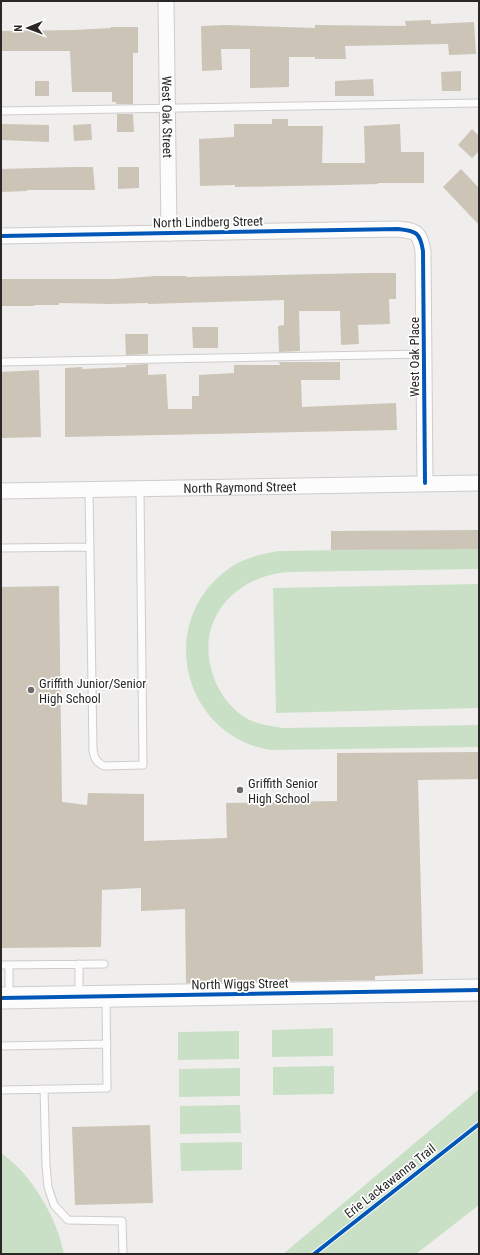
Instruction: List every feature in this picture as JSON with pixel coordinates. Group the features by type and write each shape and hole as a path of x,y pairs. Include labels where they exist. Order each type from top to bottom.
{"street":[{"name":"West Oak Street","path":"166,1 168,233"},
{"name":"North Lindberg Street","path":"1,236 398,229 416,232"},
{"name":"West Oak Place","path":"416,232 420,237 423,250 425,483"},
{"name":"North Raymond Street","path":"1,491 479,483"},
{"name":"North Wiggs Street","path":"5,998 479,990"}],"lane":[{"path":"1,111 479,103"},
{"path":"1,362 424,354"},
{"path":"90,490 94,758 98,763 104,766 143,765 140,489"},
{"path":"1,548 90,547"},
{"path":"79,964 79,997"},
{"path":"5,998 5,965 104,964"},
{"path":"1,1090 107,1088 106,996"},
{"path":"1,1046 107,1044"},
{"path":"44,1089 46,1165 50,1197 54,1205 68,1220 122,1221 123,1254"}],"green space":[{"path":"479,548 479,569 288,572 269,575 252,582 237,591 224,603 215,618 210,634 209,652 214,678 224,697 238,712 247,719 257,723 283,728 479,725 479,747 271,750 252,746 220,726 204,708 192,686 187,662 187,638 193,614 205,592 223,573 235,564 256,556 279,551"},
{"path":"479,584 479,708 276,713 273,588"},
{"path":"333,1028 333,1056 272,1057 272,1030"},
{"path":"239,1031 239,1059 178,1060 178,1032"},
{"path":"334,1066 334,1094 273,1095 273,1067"},
{"path":"240,1068 240,1096 179,1097 179,1069"},
{"path":"479,1089 479,1205 416,1254 283,1254"},
{"path":"240,1105 241,1133 180,1134 180,1106"},
{"path":"242,1142 242,1170 181,1171 180,1143"},
{"path":"1,1153 23,1173 42,1198 56,1226 64,1254 1,1254"}],"building":[{"path":"431,20 431,24 474,22 476,54 449,55 448,44 345,46 346,59 289,57 289,87 250,88 250,49 221,49 222,70 202,71 201,26 225,25 315,28 315,25 406,26 405,21"},
{"path":"111,27 138,27 138,53 133,53 133,104 116,104 116,102 112,102 112,92 72,92 70,51 1,51 1,31 74,30"},
{"path":"461,71 461,91 442,91 441,72"},
{"path":"373,79 374,96 335,96 335,81"},
{"path":"35,81 49,81 49,96 35,96"},
{"path":"117,114 133,114 134,132 117,132"},
{"path":"272,119 288,119 288,126 323,126 322,163 365,163 364,126 400,124 401,152 424,152 424,183 235,187 235,185 200,186 199,139 234,137 234,124 272,124"},
{"path":"1,124 49,125 49,142 1,140"},
{"path":"91,124 92,140 74,141 73,125"},
{"path":"472,129 479,136 479,151 472,158 458,145"},
{"path":"93,167 95,190 27,190 1,192 1,169"},
{"path":"118,167 139,167 139,188 118,189"},
{"path":"461,169 479,188 479,225 443,187"},
{"path":"396,273 396,299 389,299 390,324 358,325 359,344 341,345 340,311 299,311 300,351 279,352 278,326 284,325 284,300 148,304 59,303 59,305 1,306 1,279 115,279 156,276 186,277"},
{"path":"192,327 218,327 218,348 193,348"},
{"path":"125,334 148,334 148,354 126,355"},
{"path":"279,362 340,362 340,380 301,380 302,407 396,403 397,430 65,437 65,368 82,367 82,369 126,367 126,365 148,364 148,375 166,374 168,409 192,409 192,396 199,396 199,375 234,373 234,365 280,365"},
{"path":"39,370 41,437 1,438 1,372"},
{"path":"479,530 479,549 331,550 331,531"},
{"name":"Griffith Junior/Senior High School","path":"59,586 62,802 87,805 88,793 144,794 144,841 227,838 226,803 337,801 337,753 479,752 479,779 418,780 423,974 375,976 375,980 186,983 185,909 141,911 141,888 102,890 101,947 1,948 1,587"},
{"path":"150,1125 153,1203 75,1205 72,1127"}],"cycle path":[{"path":"1,236 398,229 413,232 419,236 423,251 425,483"},
{"path":"1,998 479,990"},
{"name":"Erie Lackawanna Trail","path":"314,1254 479,1124"}],"place":[{"name":"Griffith Junior/Senior High School","path":"31,690"},
{"name":"Griffith Senior High School","path":"240,790"}]}
